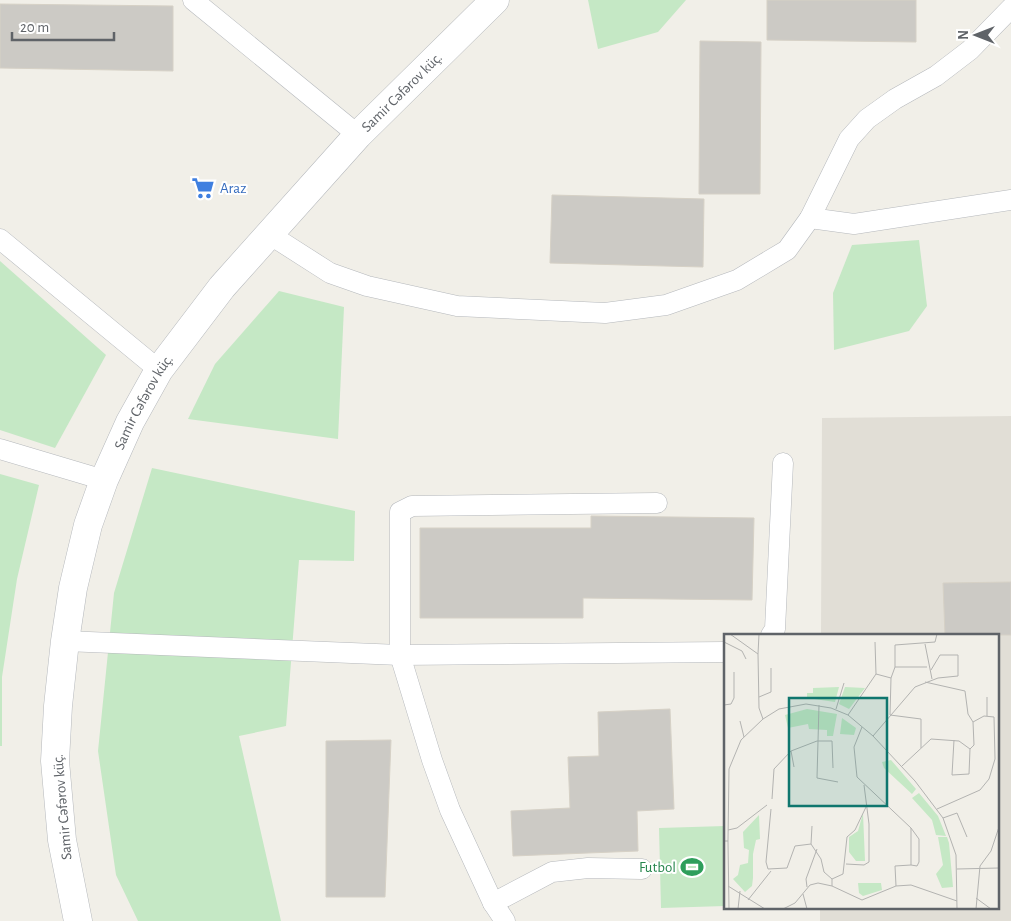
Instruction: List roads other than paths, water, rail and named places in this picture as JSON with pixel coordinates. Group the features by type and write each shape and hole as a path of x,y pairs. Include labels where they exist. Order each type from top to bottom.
{"street":[{"name":"Samir Cəfərov küç.","path":"78,921 62,840 55,761 64,641 73,588 88,525 104,480 130,422 159,370 222,287 358,135 495,0"}],"lane":[{"path":"193,0 358,135"},
{"path":"269,234 330,273 367,286 458,306 605,313 666,305 738,280 787,250 810,218 849,138 867,119 895,99 936,76 970,50 1011,8"},
{"path":"810,218 854,224 1011,200"},
{"path":"0,239 159,370"},
{"path":"0,449 104,480"},
{"path":"772,634 774,629 783,463"},
{"path":"505,921 493,903 450,810 432,760 400,655 400,512 412,506 657,503"},
{"path":"64,641 400,655 724,652"},
{"path":"493,903 552,872 588,868 642,869"}],"place":[{"name":"Araz","path":"203,188"},
{"name":"Futbol","path":"692,867"}]}
